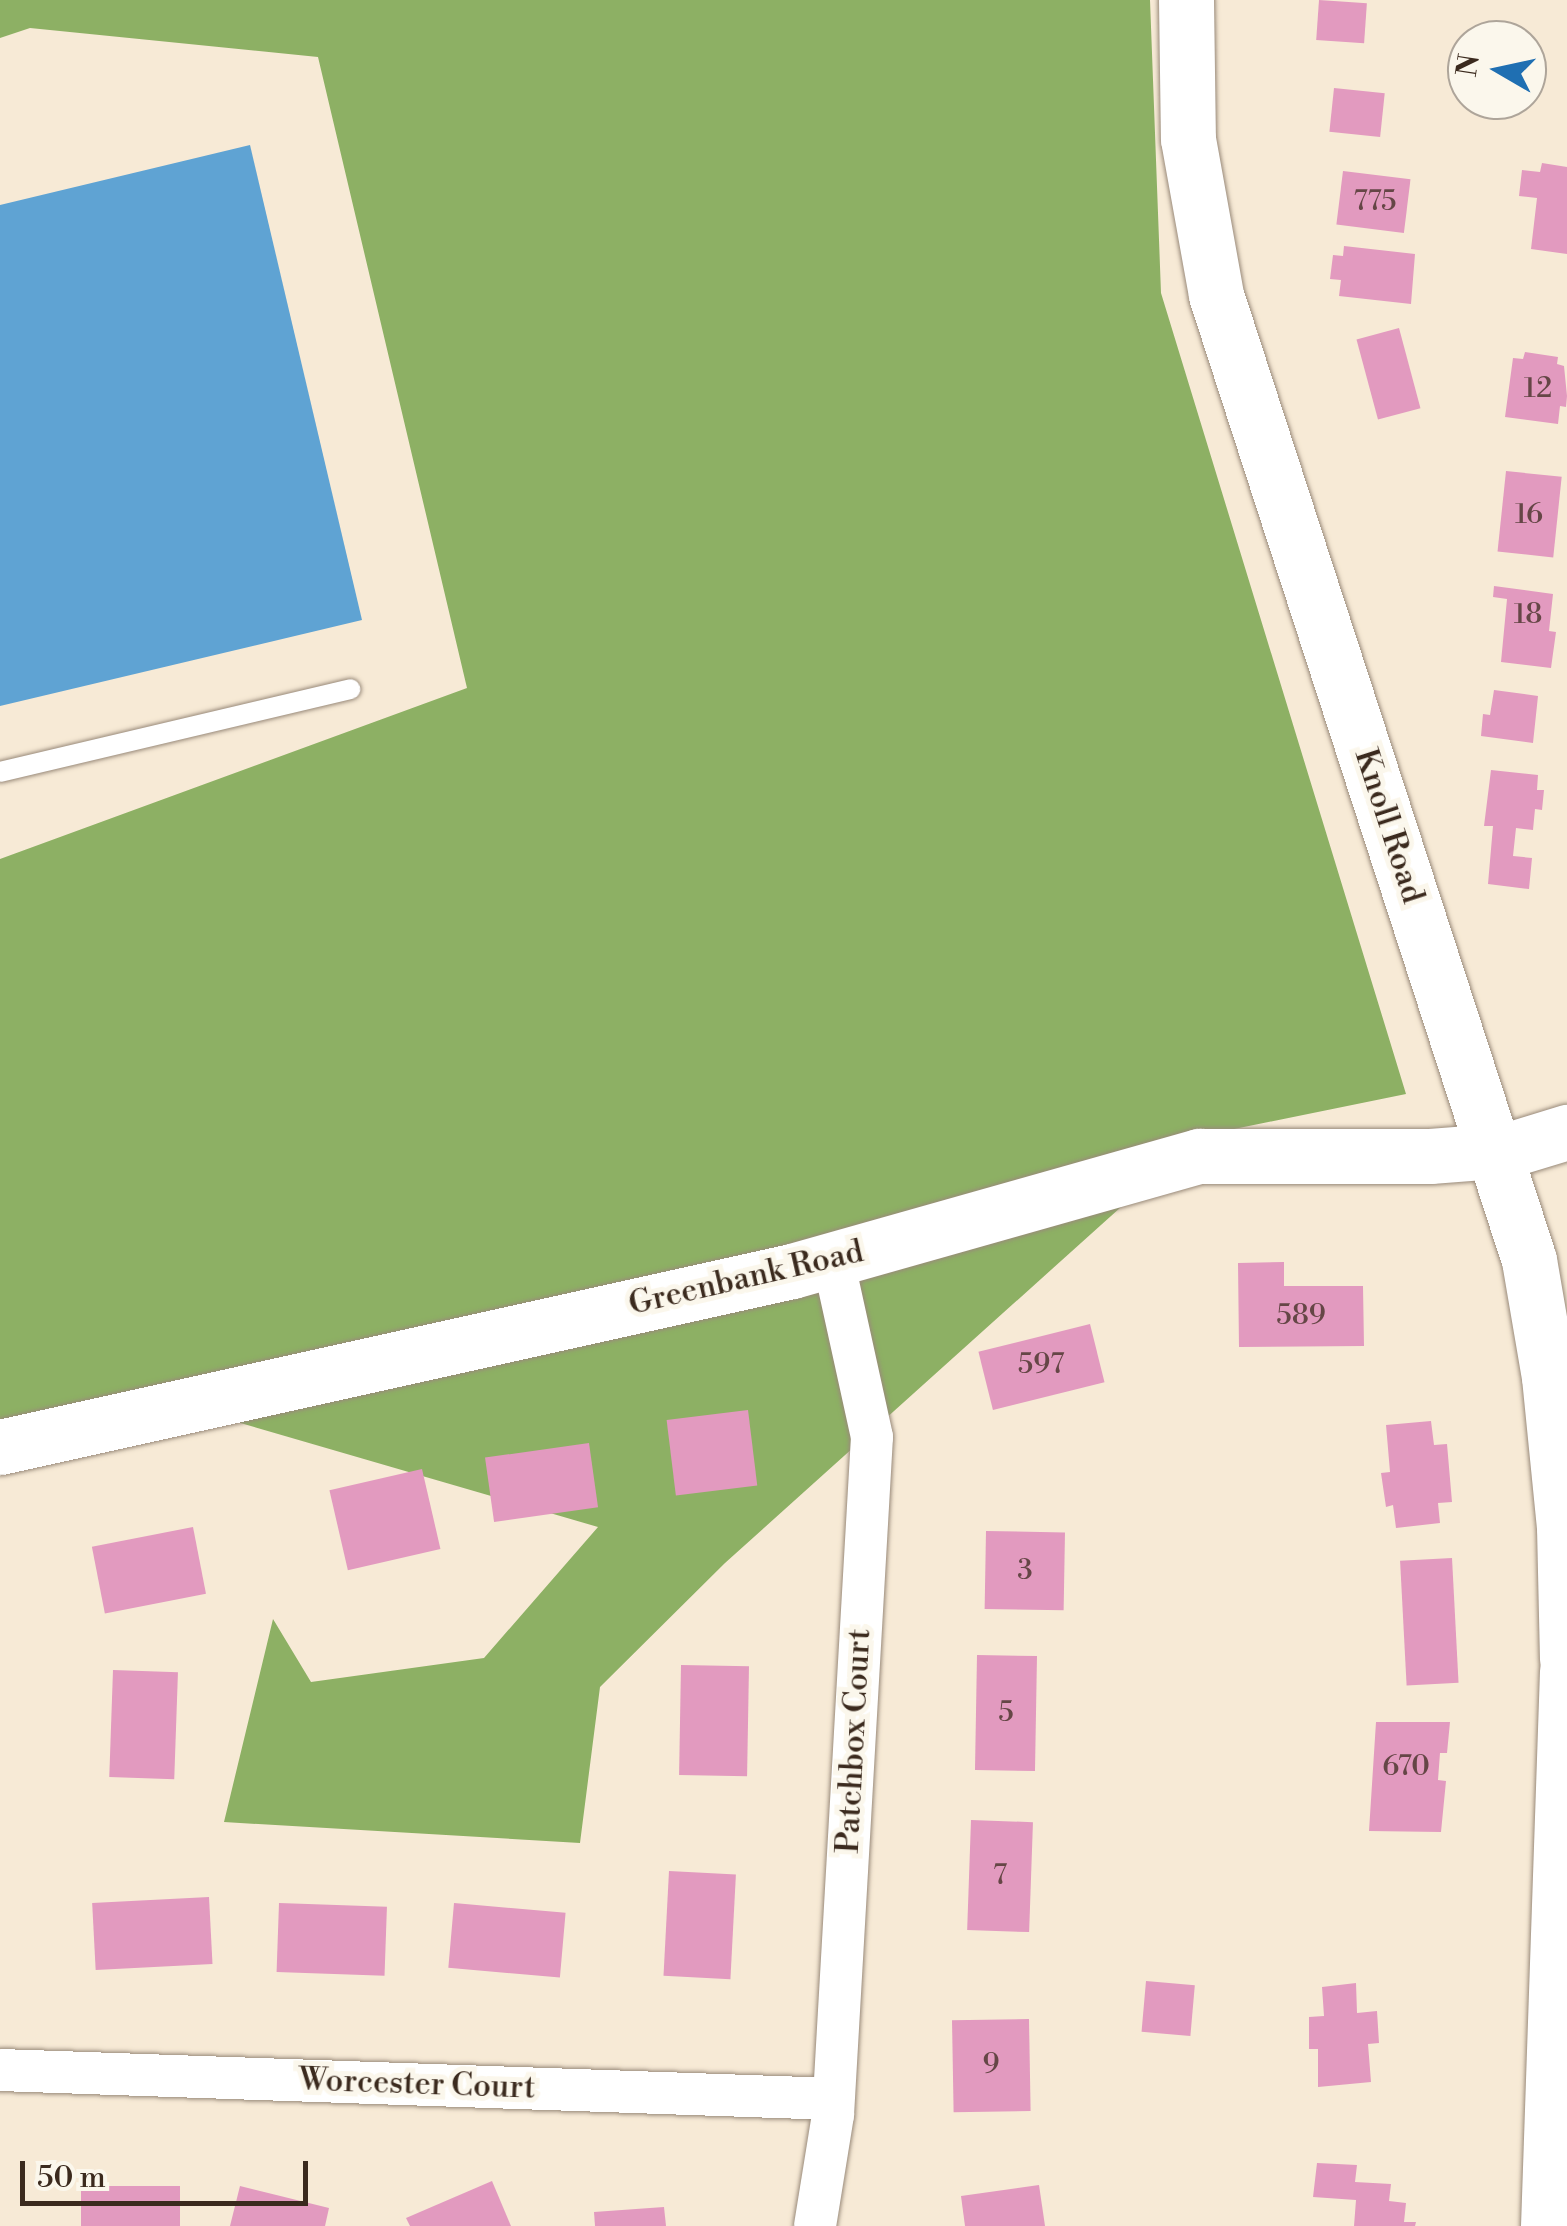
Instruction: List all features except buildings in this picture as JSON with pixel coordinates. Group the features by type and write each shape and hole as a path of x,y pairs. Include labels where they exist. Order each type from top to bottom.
{"street":[{"name":"Knoll Road","path":"1186,0 1188,140 1216,295 1529,1260 1549,1378 1564,1527 1567,1658"},
{"name":"Greenbank Road","path":"0,1447 832,1260 1199,1156 1495,1151 1567,1132"},
{"name":"Patchbox Court","path":"815,2226 833,2099 872,1437 832,1260"},
{"path":"1548,2226 1563,1994 1567,1672"},
{"name":"Worcester Court","path":"0,2070 833,2099"}],"lane":[{"path":"0,772 350,689"}],"green space":[{"path":"0,0 1150,0 1161,293 1406,1094 1200,1136 725,1563 600,1687 580,1843 224,1822 273,1619 311,1682 484,1658 598,1527 158,1399 0,1439 0,859 467,688 318,57 30,28 0,38"}],"water":[{"path":"250,145 362,620 0,706 0,205"}]}
